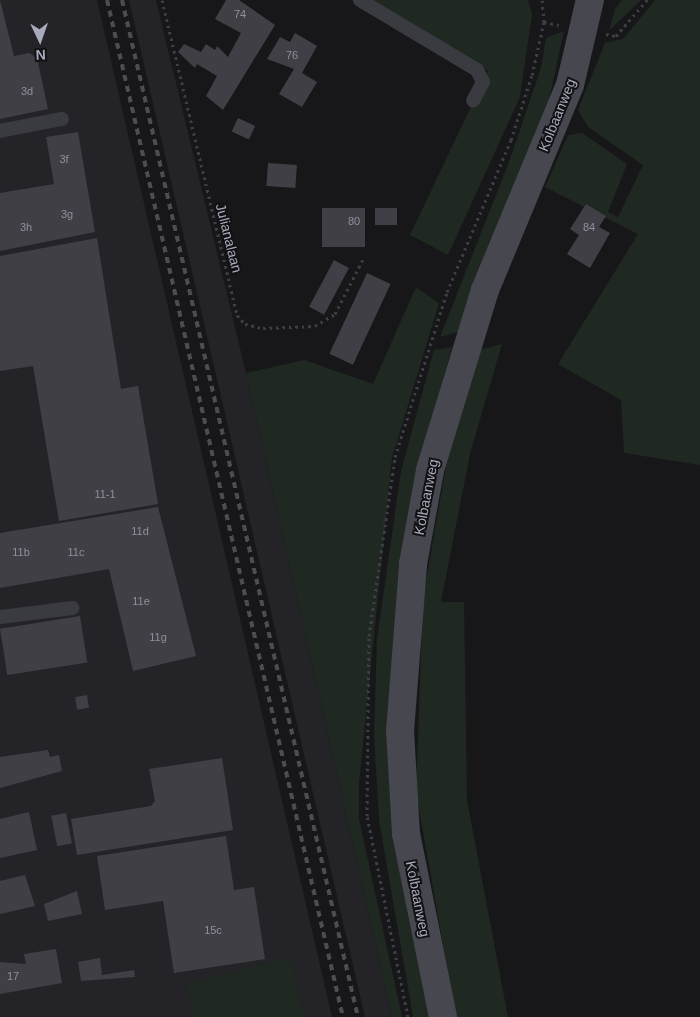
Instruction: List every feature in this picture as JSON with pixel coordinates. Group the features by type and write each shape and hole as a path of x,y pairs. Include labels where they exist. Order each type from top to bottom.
{"street":[{"name":"Kolbaanweg","path":"443,1017 406,834 400,731 413,564 430,470 479,308 570,86 590,0"}],"lane":[{"path":"360,0 477,70 483,82 473,101"},
{"path":"0,131 62,118"},
{"path":"0,617 72,608"}],"path":[{"name":"Julianalaan","path":"162,0 237,315 246,324 263,328 315,326 335,314 364,257"},
{"path":"542,0 544,22"}],"shaded area":[{"path":"0,0 97,0 332,1017 0,1017"},
{"path":"129,0 156,0 246,373 392,1017 365,1017"},
{"path":"374,0 528,0 532,14 520,97 448,255 410,235 488,71"},
{"path":"622,0 641,0 609,31 615,9"},
{"path":"655,0 700,0 700,465 624,453 621,400 558,364 638,234 545,187 568,135 582,133 627,164 608,212 618,217 643,165 588,127 578,110 605,43 623,39"},
{"path":"564,31 546,114 458,332 440,337 509,162 541,68 546,38"},
{"path":"416,287 439,303 392,458 359,784 359,819 402,1017 392,1017 246,373 304,360 373,384"},
{"path":"502,344 470,454 441,602 464,602 467,800 508,1017 456,1017 416,792 423,598 448,455 479,350"},
{"path":"452,347 418,468 395,817 411,928 430,1017 413,1017 379,820 374,736 377,639 401,471 434,350"},
{"path":"290,957 304,1017 194,1017 187,984"}],"building":[{"path":"0,0 14,56 29,53 37,58 48,109 0,119"},
{"path":"226,0 239,0 275,25 223,110 206,96 217,76 197,64 195,68 178,52 184,44 201,52 206,44 215,50 217,46 228,57 241,33 215,19"},
{"path":"295,33 317,46 302,73 317,82 302,107 279,94 294,69 267,59 280,37 290,42"},
{"path":"238,118 255,126 249,140 232,132"},
{"path":"78,132 95,232 0,251 0,193 54,184 46,137"},
{"path":"268,163 297,165 295,188 266,186"},
{"path":"586,204 606,216 599,227 610,233 590,268 567,254 579,235 570,229"},
{"path":"322,208 365,208 365,247 322,247"},
{"path":"375,208 397,208 397,225 375,225"},
{"path":"97,238 121,389 138,386 158,504 59,521 33,366 0,371 0,256"},
{"path":"334,260 349,268 324,315 309,307"},
{"path":"367,273 391,284 353,365 329,354"},
{"path":"158,507 196,656 133,671 109,569 0,588 0,533"},
{"path":"80,616 87,662 7,675 0,629"},
{"path":"87,695 89,708 77,710 75,697"},
{"path":"48,750 50,757 59,755 62,771 0,788 0,757"},
{"path":"222,758 233,830 77,855 71,819 151,806 155,801 149,769"},
{"path":"29,812 37,850 0,858 0,819"},
{"path":"66,813 72,843 57,846 51,816"},
{"path":"226,836 234,890 254,887 265,959 174,973 163,901 105,910 97,856"},
{"path":"25,875 35,906 0,914 0,881"},
{"path":"77,891 82,914 48,921 44,904"},
{"path":"56,949 62,983 0,994 0,962 26,964 24,954"},
{"path":"100,958 102,975 134,970 135,977 81,981 78,962"}],"railway":[{"path":"107,0 343,1017"},
{"path":"122,0 358,1017"}]}
